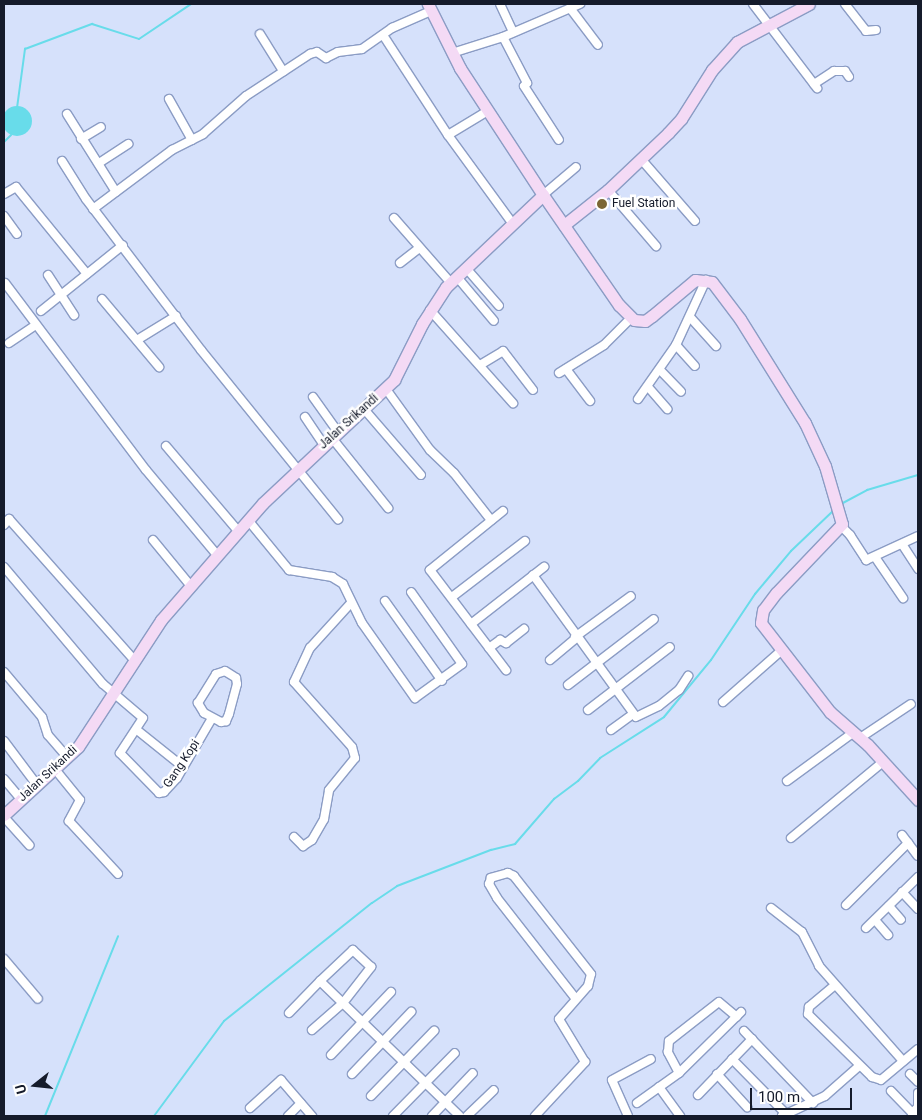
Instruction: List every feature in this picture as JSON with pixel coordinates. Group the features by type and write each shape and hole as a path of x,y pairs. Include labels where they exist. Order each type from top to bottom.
{"street":[{"path":"500,4 513,32"},
{"path":"452,52 503,37 580,4"},
{"path":"753,4 816,86 834,71 845,71 849,77"},
{"path":"564,225 608,190 682,119 727,52 751,32 809,4"},
{"path":"845,4 866,31 876,30"},
{"path":"90,204 116,192 172,150 192,140 216,124 246,96 283,71 317,52 326,58 338,52 351,52 368,46 430,7 452,52 486,112 619,305 631,318 645,320 683,287 695,280 706,280 716,286 740,319 804,422 825,466 833,501 841,521 866,560 918,536"},
{"path":"570,8 598,45"},
{"path":"260,34 283,71"},
{"path":"383,35 448,135 513,224"},
{"path":"503,37 527,83 524,86 559,140"},
{"path":"169,98 192,140"},
{"path":"448,135 486,112"},
{"path":"67,114 116,192"},
{"path":"81,139 101,127"},
{"path":"99,163 128,144"},
{"path":"641,159 695,221"},
{"path":"62,161 90,204 176,316 338,520"},
{"path":"542,195 576,167"},
{"path":"4,194 16,187 87,274"},
{"path":"608,190 656,246"},
{"name":"Jalan Srikandi","path":"4,816 67,757 84,738 136,662 161,620 238,531 297,469 364,409 398,375 430,310 454,280 542,195"},
{"path":"4,216 17,234"},
{"path":"394,218 419,248 494,321"},
{"path":"41,310 123,245"},
{"path":"400,263 419,248"},
{"path":"466,268 499,306"},
{"path":"48,275 74,315"},
{"path":"638,400 649,388 676,345 706,280"},
{"path":"4,283 34,326 217,555"},
{"path":"102,299 159,367"},
{"path":"430,310 513,403"},
{"path":"137,340 176,316"},
{"path":"690,317 716,346"},
{"path":"590,401 563,371 604,345 631,318"},
{"path":"9,343 34,326"},
{"path":"676,345 695,366"},
{"path":"480,364 503,351 533,390"},
{"path":"660,370 681,392"},
{"path":"386,388 430,450 454,473 491,520"},
{"path":"649,388 667,409"},
{"path":"313,397 331,438"},
{"path":"364,409 421,475"},
{"path":"305,417 331,438 388,508"},
{"path":"166,446 238,531"},
{"path":"502,511 430,570 506,670"},
{"path":"4,525 9,519 136,662"},
{"path":"248,520 284,566 295,573 338,579 351,603 412,696 420,697 462,664 410,592"},
{"path":"841,521 794,571 763,610 763,627 830,712 857,735 918,800"},
{"path":"153,540 190,585"},
{"path":"452,597 525,541"},
{"path":"902,544 918,569"},
{"path":"875,557 903,598"},
{"path":"4,567 113,694 143,718 137,730 183,767"},
{"path":"471,624 544,567"},
{"path":"534,575 576,638 636,717 659,706 679,690 688,676"},
{"path":"550,660 631,596"},
{"path":"385,601 442,681"},
{"path":"294,837 303,846 312,840 324,819 329,790 356,758 352,747 294,682 310,648 351,603"},
{"path":"568,685 654,619"},
{"path":"489,648 500,640 506,643 524,629"},
{"path":"588,710 670,647"},
{"path":"723,702 782,650"},
{"path":"225,671 236,678 237,688 226,721 212,718 198,704 216,674 225,671"},
{"path":"4,672 42,717 48,735 67,757"},
{"path":"787,782 857,735 911,704"},
{"path":"611,730 633,714"},
{"name":"Gang Kopi","path":"137,730 120,753 159,792 171,785 212,718"},
{"path":"4,741 37,785"},
{"path":"791,838 883,762"},
{"path":"54,768 80,800 68,821 118,874"},
{"path":"4,779 21,799"},
{"path":"4,816 29,845"},
{"path":"902,834 918,856"},
{"path":"846,905 908,843"},
{"path":"535,1116 584,1062 559,1019 575,998 588,986 591,974 514,876 508,873 491,878 489,884 497,898 575,998"},
{"path":"866,928 918,877"},
{"path":"902,892 918,909"},
{"path":"889,906 901,920"},
{"path":"771,908 802,932 815,961 903,1061"},
{"path":"875,920 888,935"},
{"path":"289,1013 349,952 358,952 371,969 343,1003 312,1030"},
{"path":"4,960 38,999"},
{"path":"320,981 383,1044 460,1116"},
{"path":"835,985 807,1012 859,1066 879,1081 918,1049"},
{"path":"331,1055 391,992"},
{"path":"637,1103 679,1073 739,1015 719,1002 669,1041 668,1052 679,1073"},
{"path":"352,1074 383,1044 411,1012"},
{"path":"371,1096 434,1031"},
{"path":"744,1031 812,1103"},
{"path":"698,1095 752,1039"},
{"path":"393,1116 455,1053"},
{"path":"625,1116 612,1080 651,1059"},
{"path":"732,1059 784,1115 825,1096 859,1066"},
{"path":"432,1116 473,1073"},
{"path":"717,1074 747,1107"},
{"path":"910,1074 918,1082"},
{"path":"250,1108 281,1080 312,1116"},
{"path":"659,1087 676,1115"},
{"path":"467,1116 494,1090"},
{"path":"892,1091 912,1113 917,1110 918,1093"},
{"path":"288,1116 301,1103"}],"water":[{"path":"17,106 28,110 32,121 28,132 17,136 6,132 2,121 6,110"}],"waterway":[{"path":"17,108 25,49 92,24 139,39 191,4"},
{"path":"4,142 11,135"},
{"path":"841,504 867,490 918,475"},
{"path":"154,1116 224,1021 372,903 397,886 491,850 515,844 554,799 578,781 600,758 664,717 711,660 755,594 791,551 834,510"},
{"path":"45,1116 118,936"}],"place":[{"name":"Fuel Station","path":"602,204"}]}
